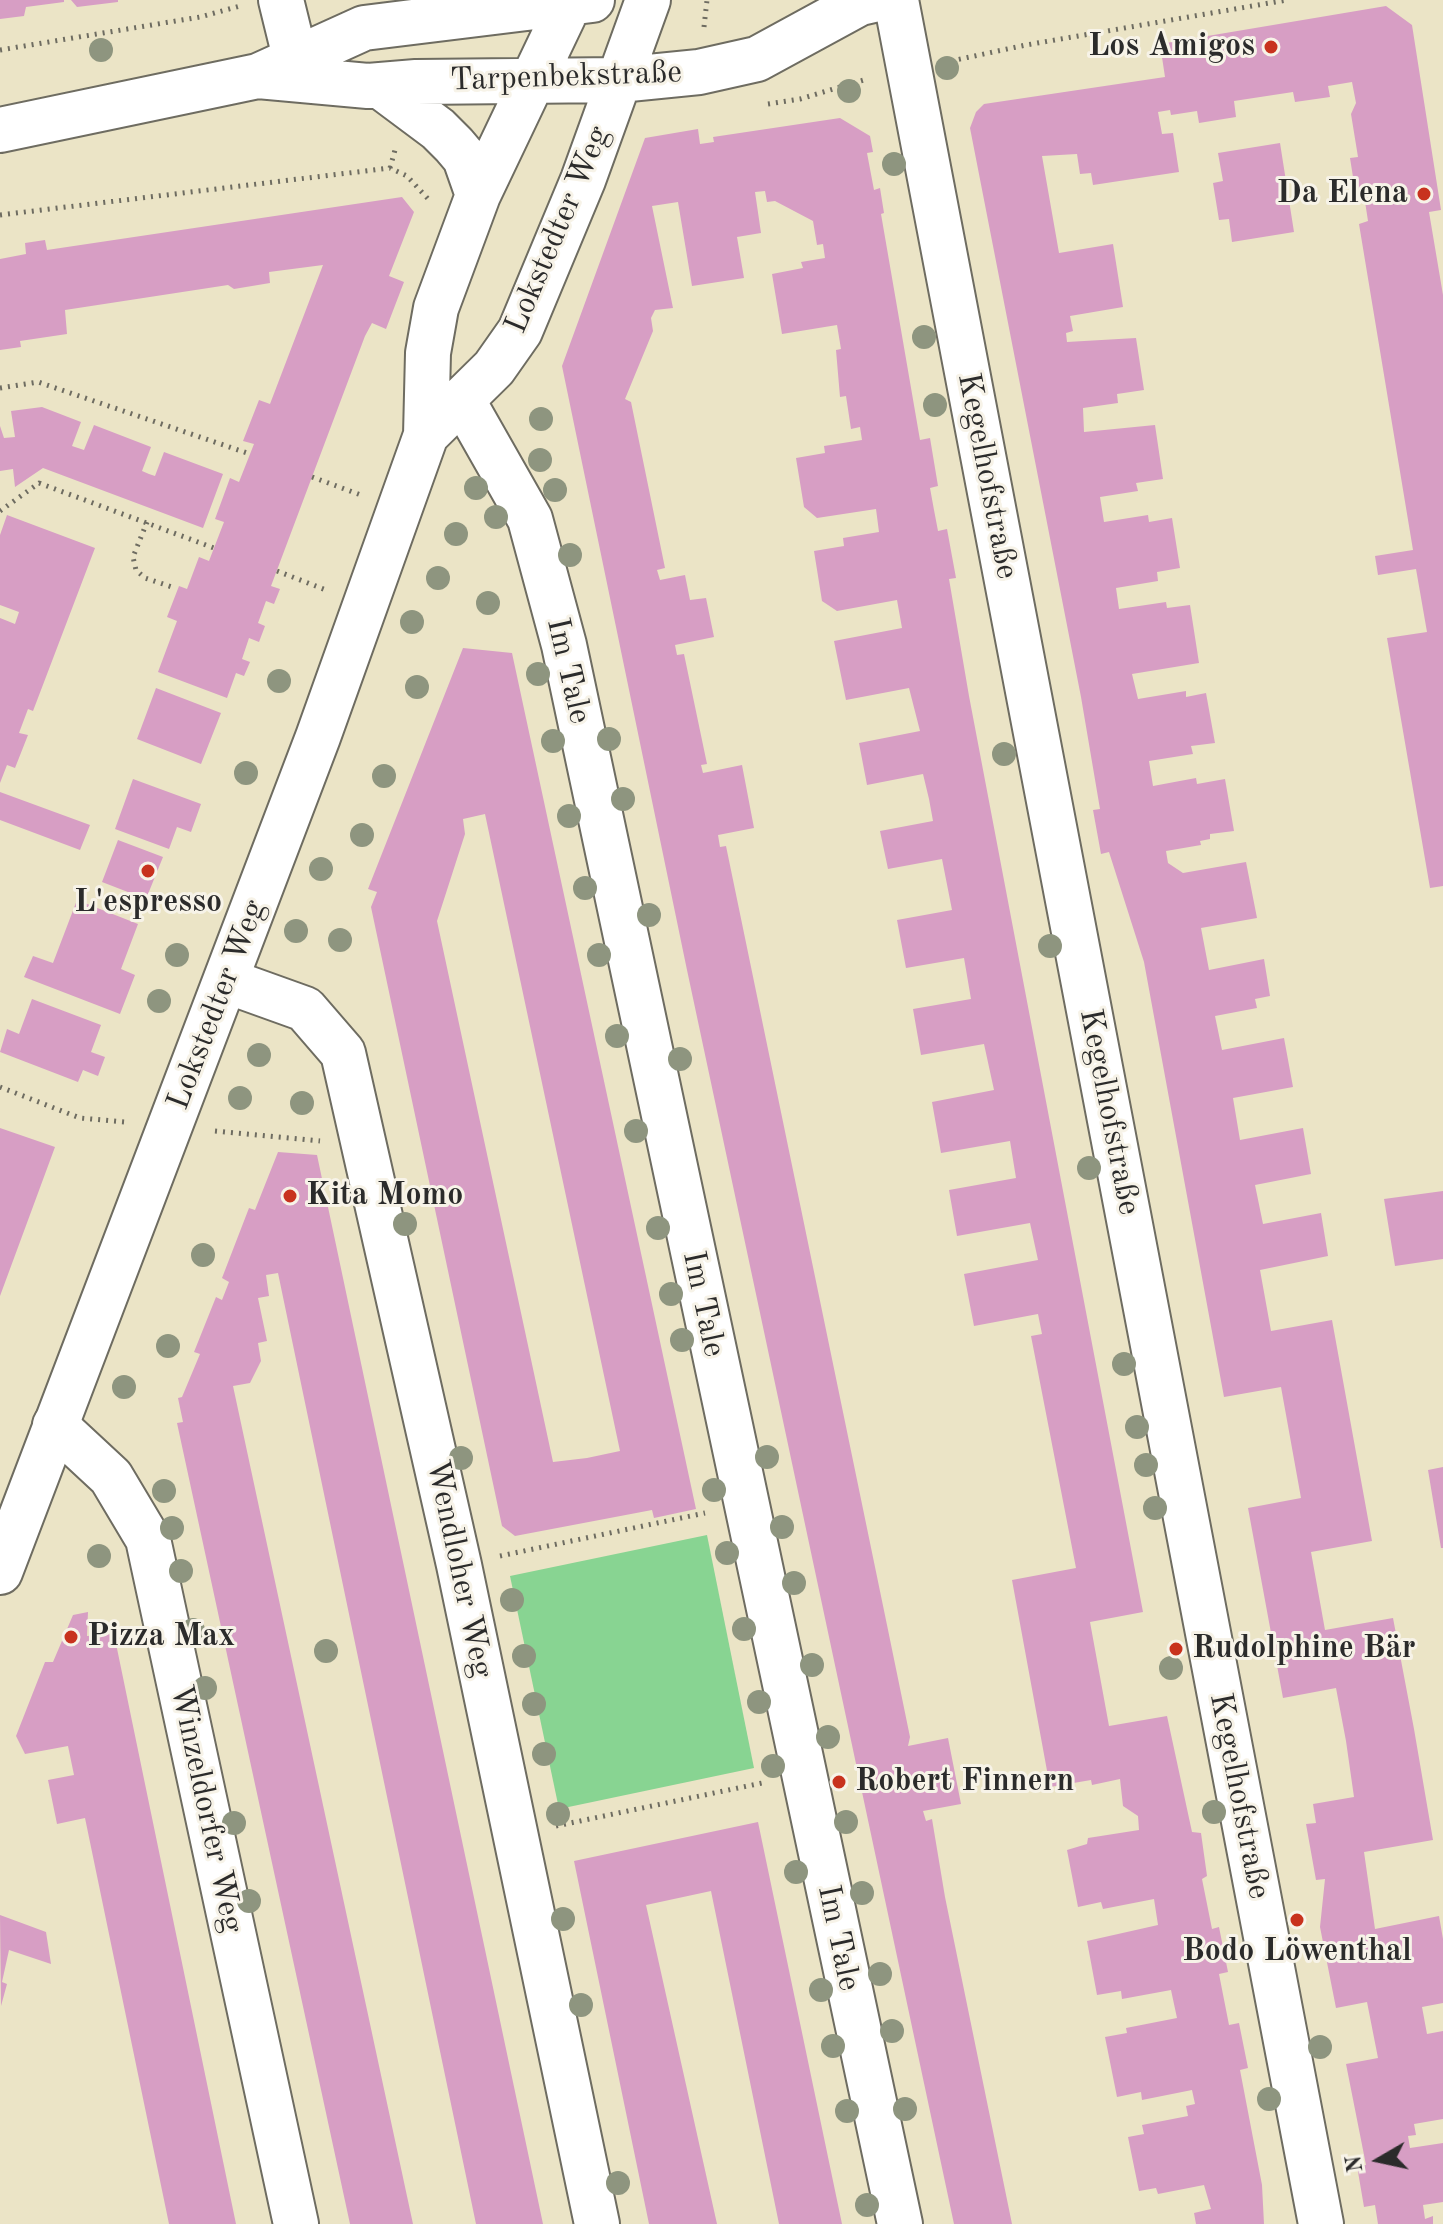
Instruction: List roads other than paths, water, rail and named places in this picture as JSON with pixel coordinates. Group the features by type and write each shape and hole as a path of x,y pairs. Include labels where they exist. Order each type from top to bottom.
{"street":[{"name":"Lokstedter Weg","path":"426,435 494,368 520,331 583,180 648,0"},
{"name":"Lokstedter Weg","path":"0,1572 227,981 426,435 428,353 436,308 478,195 530,82 578,1"},
{"name":"Tarpenbekstraße","path":"0,130 276,66 364,28 578,1"},
{"name":"Tarpenbekstraße","path":"276,66 379,85 619,80 699,72 757,59 868,1"},
{"name":"Kegelhofstraße","path":"868,1 1321,2224"},
{"path":"263,2 276,66"},
{"path":"379,85 438,129 454,145 465,158 478,195"},
{"name":"Im Tale","path":"463,401 530,519 564,645 900,2224"},
{"name":"Wendloher Weg","path":"227,981 305,1009 343,1053 459,1565 597,2224"},
{"name":"Winzeldorfer Weg","path":"55,1425 111,1477 148,1539 296,2224"}],"place":[{"name":"Los Amigos","path":"1271,47"},
{"name":"Da Elena","path":"1424,194"},
{"name":"L'espresso","path":"148,871"},
{"name":"Kita Momo","path":"290,1196"},
{"name":"Pizza Max","path":"71,1637"},
{"name":"Rudolphine Bär","path":"1176,1649"},
{"name":"Robert Finnern","path":"839,1782"},
{"name":"Bodo Löwenthal","path":"1297,1920"}]}
